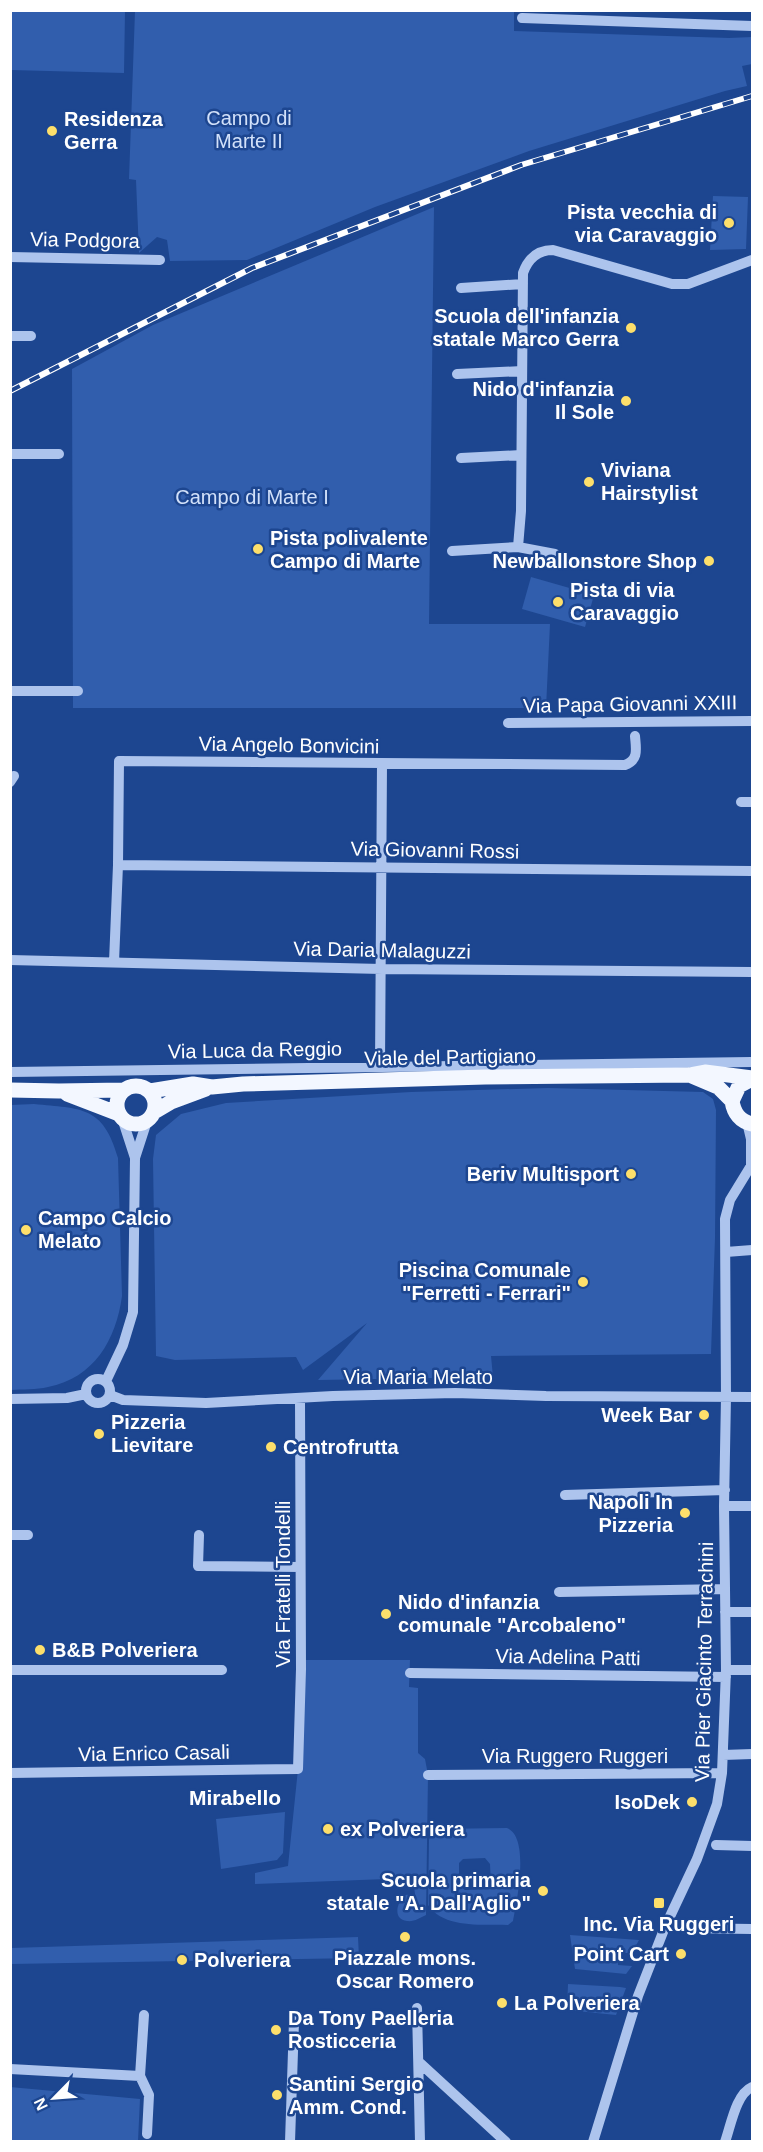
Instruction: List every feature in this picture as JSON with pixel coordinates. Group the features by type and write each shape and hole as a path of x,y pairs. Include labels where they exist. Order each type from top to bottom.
{"main road":[{"name":"Viale del Partigiano","path":"10,1090 123,1090 134,1085 146,1087 150,1091 193,1084 212,1087 243,1084 475,1077 689,1075 705,1072 753,1079"},
{"name":"Viale del Partigiano","path":"689,1075 718,1087 732,1101 736,1114 750,1123"},
{"name":"Viale del Partigiano","path":"732,1101 739,1086 753,1079"},
{"name":"Viale del Partigiano","path":"59,1091 92,1102 120,1116 126,1122 137,1124 171,1102 212,1087"},
{"path":"120,1116 117,1101 123,1090"},
{"path":"150,1091 155,1101 151,1116"}],"street":[{"path":"522,18 753,26"},
{"path":"518,547 523,273 528,262 539,252 553,250 672,284 688,284 753,261"},
{"name":"Via Podgora","path":"10,257 160,260"},
{"path":"461,288 523,284"},
{"path":"10,336 31,336"},
{"path":"457,374 522,371"},
{"path":"10,454 59,454"},
{"path":"461,459 521,456"},
{"path":"452,551 518,547 555,554"},
{"path":"10,691 78,691"},
{"name":"Via Papa Giovanni XXIII","path":"507,723 753,720"},
{"name":"Via Angelo Bonvicini","path":"114,962 119,761 625,765 636,757 635,736"},
{"path":"380,1066 382,764"},
{"name":"Via Giovanni Rossi","path":"118,865 753,871"},
{"name":"Via Daria Malaguzzi","path":"10,960 382,969 753,972"},
{"name":"Via Luca da Reggio","path":"10,1072 753,1062"},
{"path":"120,1116 135,1158"},
{"path":"106,1381 123,1344 133,1312 135,1158 151,1116"},
{"name":"Via Pier Giacinto Terrachini","path":"593,2142 638,1996 665,1927 697,1859 717,1804 722,1773 726,1673 724,1506 727,1207 752,1166 750,1123"},
{"path":"726,1252 753,1250"},
{"path":"98,1379 106,1381 110,1387 110,1395 98,1404 90,1401 86,1394 90,1382 98,1379"},
{"name":"Via Maria Melato","path":"110,1395 123,1400 206,1403 333,1396 454,1393 753,1397"},
{"path":"10,1399 67,1398 86,1394"},
{"name":"Via Fratelli Tondelli","path":"298,1769 301,1670 300,1399"},
{"path":"565,1495 725,1490"},
{"path":"724,1506 753,1506"},
{"path":"10,1535 28,1535"},
{"path":"199,1535 198,1566 300,1567"},
{"path":"559,1592 725,1589"},
{"path":"725,1612 753,1612"},
{"path":"10,1670 222,1670"},
{"name":"Via Adelina Patti","path":"410,1673 726,1673 753,1670"},
{"path":"723,1755 753,1754"},
{"name":"Via Enrico Casali","path":"10,1773 298,1769"},
{"name":"Via Ruggero Ruggeri","path":"428,1775 722,1773"},
{"path":"716,1845 753,1846"},
{"path":"680,1928 753,1929"},
{"path":"417,2008 420,2142"},
{"path":"144,2015 140,2076 149,2095 147,2134"},
{"path":"290,2142 294,2021"},
{"path":"420,2063 506,2142"},
{"path":"10,2069 140,2076"},
{"path":"725,2142 745,2090 753,2087"}],"green space":[{"path":"11,10 125,11 124,73 11,70"},
{"name":"Campo di Marte II","path":"135,11 514,11 514,31 752,37 752,64 742,66 747,86 529,151 375,207 247,260 170,261 167,240 157,237 139,253 136,180 129,179"},
{"name":"Pista vecchia di via Caravaggio","path":"713,196 748,197 746,249 710,250"},
{"name":"Campo di Marte I","path":"434,207 429,624 550,624 546,708 73,708 72,369 153,325"},
{"name":"Pista di via Caravaggio","path":"531,577 594,595 585,627 522,609"},
{"path":"548,1088 703,1092 713,1099 716,1110 715,1238 711,1354 491,1356 493,1377 318,1380 367,1323 303,1370 296,1357 175,1360 156,1356 153,1159 156,1135 181,1114 226,1103 411,1092"},
{"path":"34,1104 77,1109 88,1113 105,1128 112,1141 118,1158 122,1296 108,1342 90,1366 64,1382 43,1388 11,1390 11,1105"},
{"path":"301,1660 410,1660 409,1687 418,1688 418,1753 425,1759 428,1775 426,1915 412,1921 402,1920 399,1917 397,1910 402,1898 405,1895 415,1894 413,1878 255,1884 255,1873 288,1866 298,1769"},
{"path":"285,1812 283,1853 277,1860 221,1869 216,1819"},
{"path":"507,1828 514,1834 520,1856 520,1870 513,1921 508,1925 453,1922 435,1913 428,1905 429,1840 431,1832 437,1829","holes":["485,1858 490,1864 491,1884 487,1889 465,1890 459,1885 459,1863 463,1859"]},
{"path":"570,1935 639,1940 632,1953 617,1953 618,1965 632,1966 626,1974 575,1969"},
{"path":"358,1937 359,1958 11,1964 11,1948"},
{"path":"568,1984 626,1988 616,2015 567,2010"},
{"path":"10,2087 140,2099 138,2141 11,2141"}],"railway":[{"path":"10,391 252,268 521,165 752,96"}],"place":[{"name":"Residenza Gerra","path":"52,131"},
{"name":"Pista vecchia di via Caravaggio","path":"729,223"},
{"name":"Scuola dell'infanzia statale Marco Gerra","path":"631,328"},
{"name":"Nido d'infanzia Il Sole","path":"626,401"},
{"name":"Viviana Hairstylist","path":"589,482"},
{"name":"Pista polivalente Campo di Marte","path":"258,549"},
{"name":"Newballonstore Shop","path":"709,561"},
{"name":"Pista di via Caravaggio","path":"558,602"},
{"name":"Beriv Multisport","path":"631,1174"},
{"name":"Campo Calcio Melato","path":"26,1230"},
{"name":"Piscina Comunale \"Ferretti - Ferrari\"","path":"583,1282"},
{"name":"Week Bar","path":"704,1415"},
{"name":"Pizzeria Lievitare","path":"99,1434"},
{"name":"Centrofrutta","path":"271,1447"},
{"name":"Napoli In Pizzeria","path":"685,1513"},
{"name":"Nido d'infanzia comunale \"Arcobaleno\"","path":"386,1614"},
{"name":"B&B Polveriera","path":"40,1650"},
{"name":"IsoDek","path":"692,1802"},
{"name":"ex Polveriera","path":"328,1829"},
{"name":"Scuola primaria statale \"A. Dall'Aglio\"","path":"543,1891"},
{"name":"Inc. Via Ruggeri","path":"659,1903"},
{"name":"Piazzale mons. Oscar Romero","path":"405,1937"},
{"name":"Point Cart","path":"681,1954"},
{"name":"Polveriera","path":"182,1960"},
{"name":"La Polveriera","path":"502,2003"},
{"name":"Da Tony Paelleria Rosticceria","path":"276,2030"},
{"name":"Santini Sergio Amm. Cond.","path":"277,2095"}],"district":[{"name":"Mirabello","path":"235,1798"}]}
